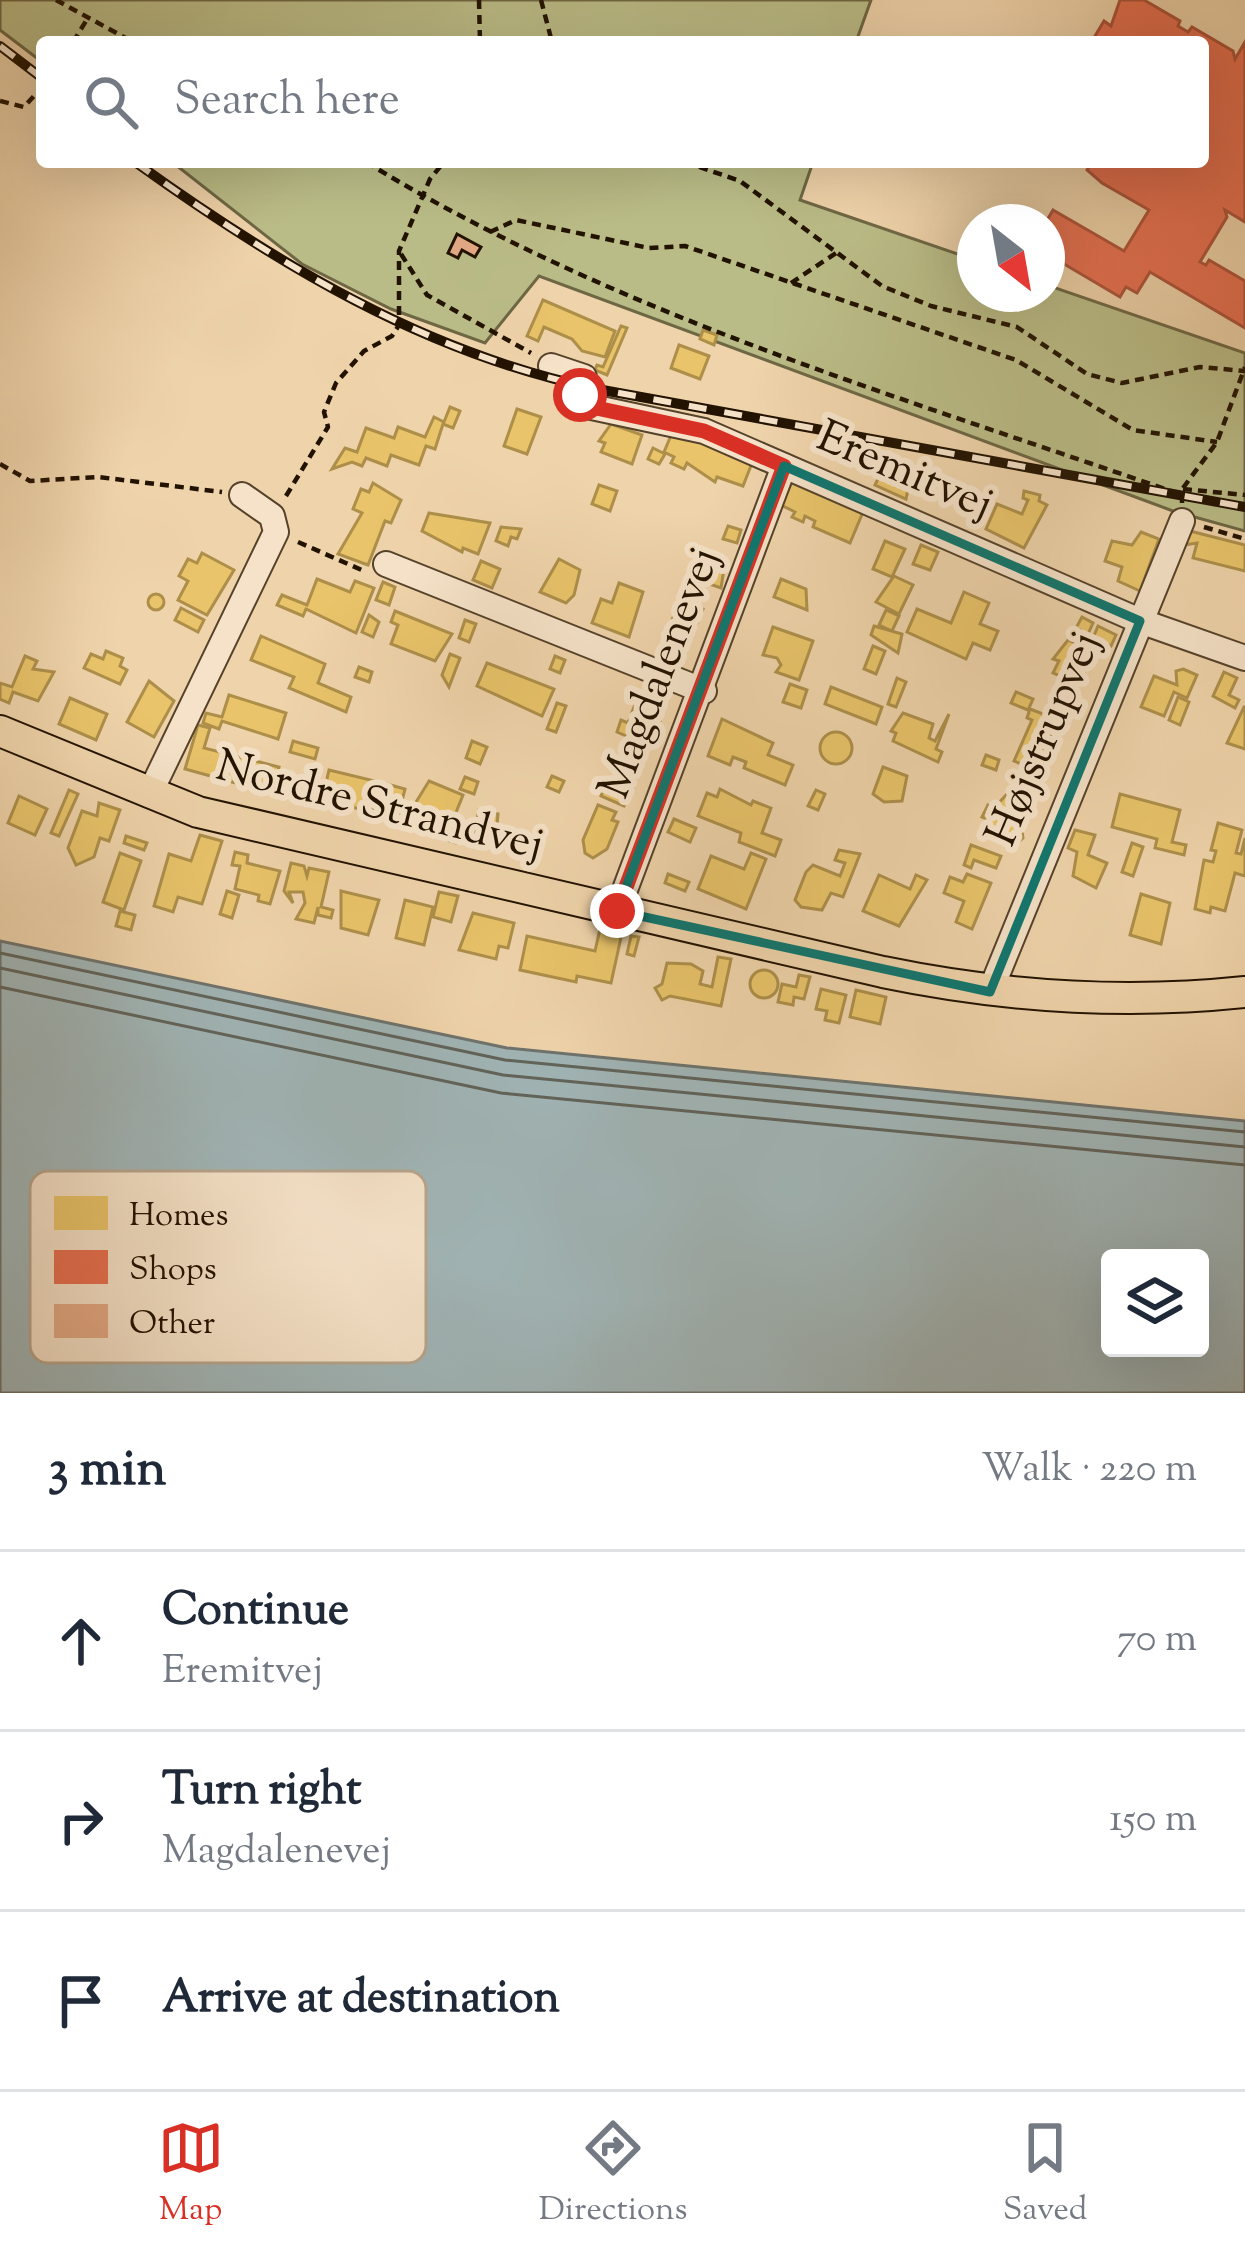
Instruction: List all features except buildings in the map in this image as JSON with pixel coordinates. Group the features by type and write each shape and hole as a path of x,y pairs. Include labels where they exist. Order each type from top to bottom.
{"main road":[{"name":"Nordre Strandvej","path":"0,730 149,795 222,818 990,992 1131,1000 1245,992"}],"street":[{"name":"Eremitvej","path":"551,366 584,377 580,395 587,406 704,431 1140,621 1245,658"},
{"name":"Magdalenevej","path":"617,911 704,691 784,466"},
{"path":"149,795 274,524 242,495"},
{"name":"Højstrupvej","path":"990,992 1182,521"},
{"path":"386,564 704,691"}],"path":[{"path":"56,0 121,36"},
{"path":"479,0 481,36"},
{"path":"541,0 550,36"},
{"path":"77,36 87,20"},
{"path":"0,101 24,107 36,93"},
{"path":"377,168 490,232 732,337 1183,491 1245,495"},
{"path":"386,564 375,576 274,524 328,427 324,412 336,383 364,351 392,336 399,325 399,251 422,196 441,168"},
{"path":"702,168 740,181 882,286 931,306 1017,327 1088,374 1122,383 1200,368 1244,370 1217,442 1183,491 1182,521 1245,539"},
{"path":"490,232 516,220 649,248 685,246 1016,360 1133,430 1217,442"},
{"path":"399,251 428,295 551,366"},
{"path":"789,285 836,253"},
{"path":"0,464 30,481 98,477 242,495"}],"highlighted area":[{"path":"784,466 1140,621 990,992 617,911"}],"green space":[{"path":"0,0 871,0 858,36 36,36 36,57 0,30"},
{"path":"180,168 811,168 800,200 957,254 957,312 1065,312 1065,291 1245,353 1245,531 1173,511 539,276 485,343 391,309 302,264"}],"water":[{"path":"0,941 507,1048 1245,1121 1245,1393 0,1393"}],"railway":[{"path":"0,46 36,73"},
{"path":"144,168 243,235 354,300 472,353 533,373 597,389 1245,507"}],"route":[{"path":"580,395 587,406 704,431 784,466 704,691 617,911"}]}
